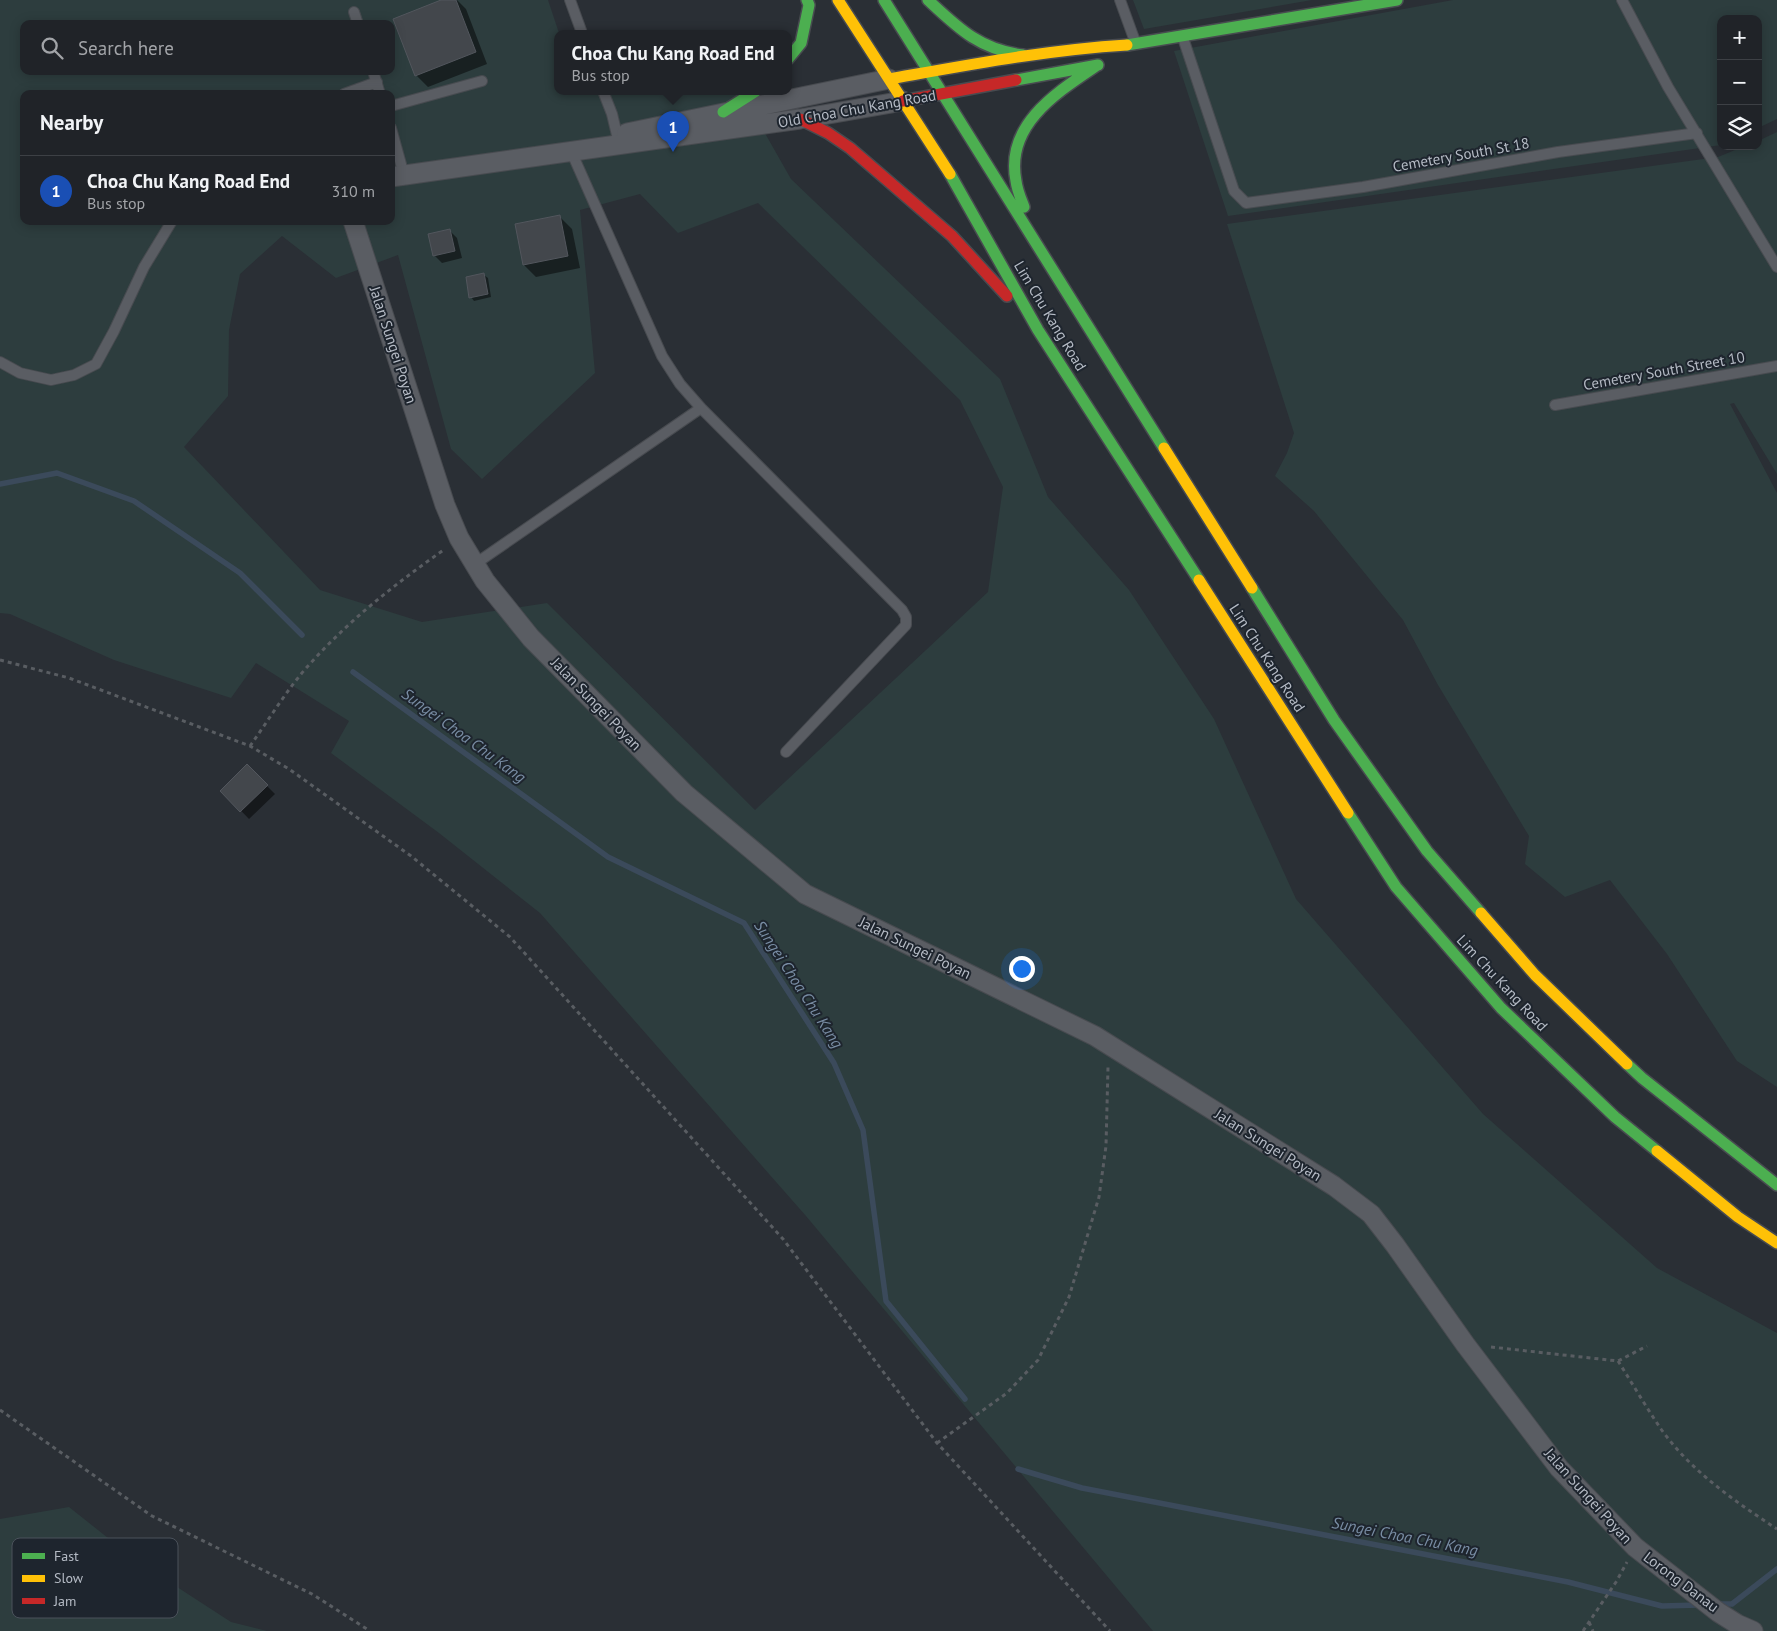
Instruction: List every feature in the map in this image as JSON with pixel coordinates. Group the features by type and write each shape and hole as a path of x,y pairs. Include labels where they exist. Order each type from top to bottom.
{"main road":[{"path":"792,54 801,43 809,5 808,0"},
{"name":"Lim Chu Kang Road","path":"838,0 950,174 1038,330 1396,887 1502,1008 1615,1118 1738,1217 1777,1243"},
{"name":"Lim Chu Kang Road","path":"884,0 1334,720 1427,851 1535,975 1635,1071 1760,1174 1777,1185"},
{"path":"928,0 980,42 996,50 1023,55"},
{"name":"Old Choa Chu Kang Road","path":"889,79 1023,55 1079,48 1136,45 1397,0"},
{"name":"Old Choa Chu Kang Road","path":"903,101 1096,66 1136,45"},
{"path":"1048,261 1018,192 1014,157 1020,134 1033,115 1053,96 1096,66"},
{"path":"723,112 750,95"},
{"path":"800,119 828,133 850,148 952,236 1038,330"}],"street":[{"name":"Old Choa Chu Kang Road","path":"571,151 616,135 889,79"},
{"name":"Old Choa Chu Kang Road","path":"398,176 571,151 636,144 903,101"},
{"name":"Jalan Sungei Poyan","path":"354,225 445,506 459,538 485,582 531,638 684,793 805,894 1109,1045 1334,1186 1371,1214 1465,1344 1559,1468 1635,1547"},
{"name":"Lorong Danau","path":"1635,1547 1718,1612 1753,1631"}],"lane":[{"path":"570,0 581,30"},
{"path":"1120,0 1136,45"},
{"path":"1622,0 1668,87 1777,267"},
{"path":"354,12 357,20"},
{"name":"Cemetery South St 18","path":"1183,37 1234,192 1246,203 1363,187 1558,152 1697,133"},
{"path":"351,90 375,76 379,90"},
{"path":"395,105 482,81"},
{"path":"605,95 612,114 616,135"},
{"path":"571,151 662,356 680,384 701,408 902,610 906,617 906,625 786,752"},
{"path":"395,155 398,176"},
{"path":"0,362 20,373 51,380 74,375 96,364 144,267 170,225"},
{"name":"Cemetery South Street 10","path":"1555,404 1777,366"},
{"path":"475,564 701,408"}],"path":[{"path":"250,746 307,667 353,619 404,578 459,538"},
{"path":"0,660 69,678 250,746 289,769 412,856 510,937 782,1239 937,1443 1110,1631"},
{"path":"937,1443 1007,1393 1038,1360 1070,1297 1100,1198 1106,1146 1109,1045"},
{"path":"1465,1344 1618,1361 1647,1346"},
{"path":"1618,1361 1662,1430 1696,1469 1742,1506 1777,1529"},
{"path":"0,1410 152,1516 312,1594 370,1631"},
{"path":"1583,1631 1616,1582"},
{"path":"1589,1622 1593,1631"}],"shaded area":[{"path":"0,0 548,0 558,30 554,30 554,95 743,95 791,179 1000,379 1048,497 1129,590 1214,719 1296,899 1483,1114 1657,1268 1777,1333 1777,1631 1153,1631 806,1216 540,913 439,833 331,753 349,721 256,663 231,698 114,660 10,614 0,613","holes":["640,194 678,233 758,203 960,400 1003,487 988,592 755,810 547,603 422,622 320,590 184,447 228,396 229,330 240,274 282,236 336,278 398,255 451,449 482,479 595,373 580,210"]},
{"path":"1133,0 1312,0 1144,29"},
{"path":"1453,0 1777,0 1777,119 1762,126 1762,15 1717,15 1717,146 1228,216 1174,51"},
{"path":"1777,132 1777,474 1734,403 1730,404 1777,493 1777,1087 1737,1061 1667,954 1610,880 1565,897 1525,864 1529,836 1438,685 1403,620 1314,511 1275,476 1287,453 1294,433 1227,224 1718,157 1735,150 1762,150 1762,139"},
{"path":"69,1507 108,1538 12,1538 12,1618 178,1618 178,1588 231,1622 267,1631 0,1631 0,1519"}],"building":[{"path":"441,0 456,0 476,52 415,76 395,20 393,19"},
{"path":"560,215 568,256 523,265 515,224"},
{"path":"450,229 455,251 433,256 428,234"},
{"path":"484,273 488,294 469,298 466,277"},
{"path":"247,764 268,785 240,812 220,791"}],"waterway":[{"name":"Sungei Choa Chu Kang","path":"0,484 57,473 134,501 240,573 302,635"},
{"name":"Sungei Choa Chu Kang","path":"353,672 608,857 744,923 834,1063 863,1130 886,1301 965,1399"},
{"name":"Sungei Choa Chu Kang","path":"1018,1469 1082,1488 1568,1582 1662,1606 1699,1605"},
{"name":"Sungei Choa Chu Kang","path":"1716,1604 1732,1604 1777,1569"}],"traffic: fast":[{"path":"792,54 801,43 809,5 807,0"},
{"path":"884,0 1164,448"},
{"path":"928,0 949,20 982,43 1023,55"},
{"path":"1127,45 1397,0"},
{"path":"1016,80 1098,65"},
{"path":"1024,207 1017,184 1015,161 1018,143 1026,127 1050,99 1096,66"},
{"path":"723,112 750,95"},
{"path":"950,174 1038,330 1199,580"},
{"path":"1252,588 1334,720 1427,851 1481,913"},
{"path":"1348,813 1396,887 1501,1008 1615,1117 1657,1151"},
{"path":"1627,1064 1777,1185"}],"traffic: slow":[{"path":"838,0 950,174"},
{"path":"889,79 1037,54 1127,45"},
{"path":"1164,448 1252,588"},
{"path":"1199,580 1348,813"},
{"path":"1481,913 1535,975 1627,1064"},
{"path":"1657,1151 1738,1217 1777,1243"}],"traffic: jam":[{"path":"903,101 1016,80"},
{"path":"800,119 828,133 850,148 952,236 1007,296"}],"place":[{"name":"Choa Chu Kang Road End","path":"673,152"}]}
